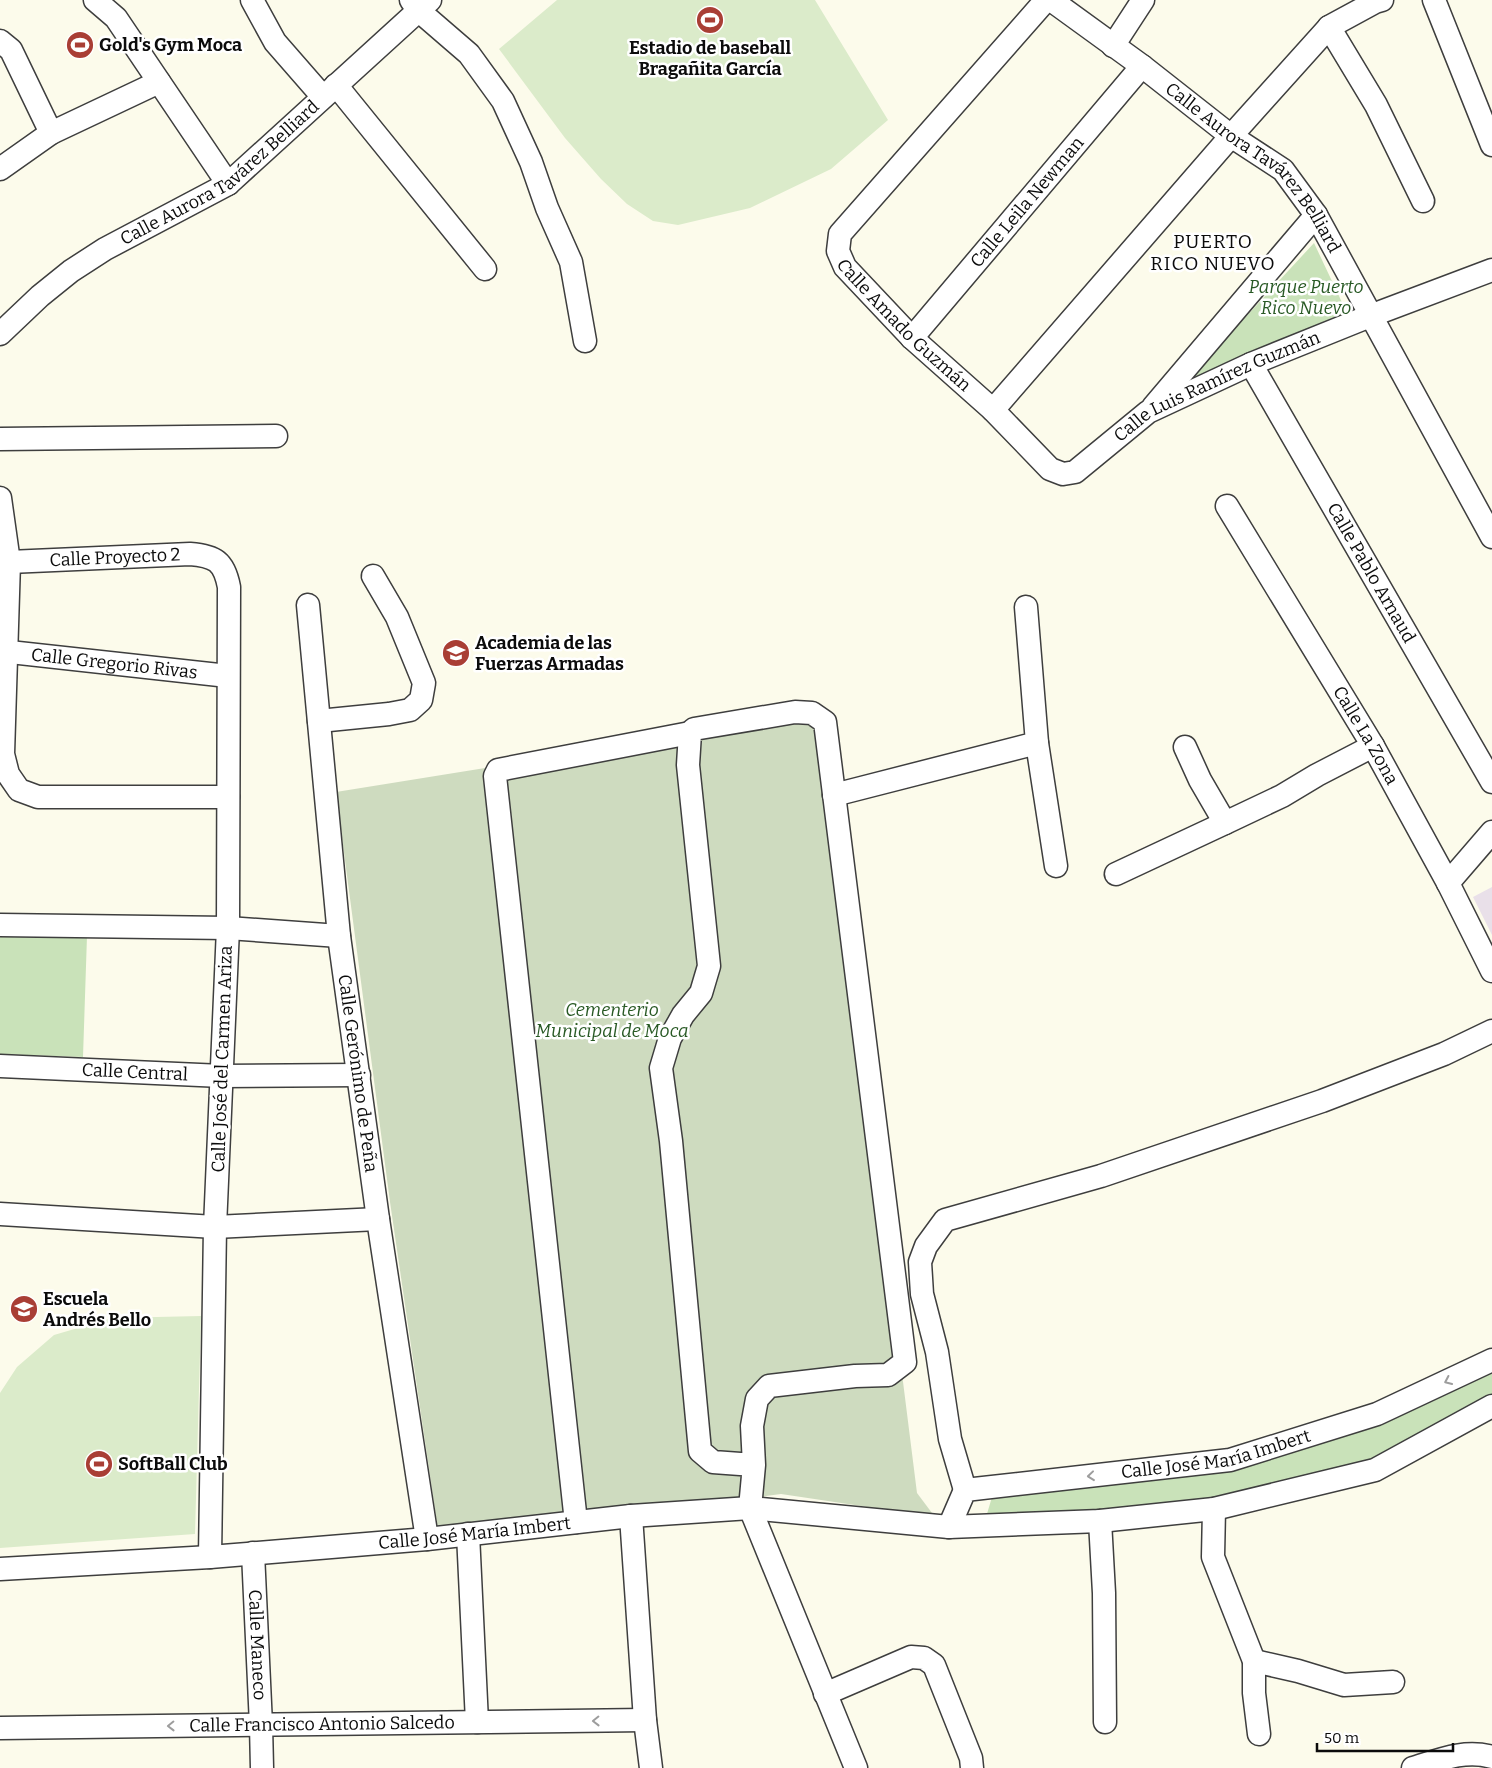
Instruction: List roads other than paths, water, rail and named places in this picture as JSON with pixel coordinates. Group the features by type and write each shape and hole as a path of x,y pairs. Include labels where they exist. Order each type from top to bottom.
{"street":[{"path":"95,0 114,9 159,82 228,184"},
{"path":"252,0 275,42 330,91 486,269"},
{"name":"Calle Amado Guzmán","path":"1046,0 840,234 838,251 845,267 912,338 993,410 1050,469 1062,474"},
{"name":"Calle Aurora Tavárez Belliard","path":"1051,0 1142,66 1231,136 1282,170 1316,215 1492,537"},
{"path":"1114,46 1143,0"},
{"path":"993,410 1328,27 1382,0"},
{"path":"1434,0 1492,144"},
{"path":"420,3 469,54 503,101 570,262 586,341"},
{"name":"Calle Aurora Tavárez Belliard","path":"0,334 40,296 71,271 105,249 228,184 330,91 420,3"},
{"path":"1328,27 1376,105 1423,201"},
{"path":"0,41 11,50 51,133"},
{"name":"Calle Leila Newman","path":"912,338 1142,66"},
{"path":"0,169 51,133 159,82"},
{"path":"1148,412 1316,215"},
{"name":"Calle Luis Ramírez Guzmán","path":"1062,474 1075,472 1148,412 1251,364 1492,270"},
{"name":"Calle Pablo Arnaud","path":"1251,364 1492,782"},
{"path":"0,439 276,436"},
{"path":"0,498 9,562 4,651 3,754 8,774 19,790 38,797 228,797"},
{"name":"Calle La Zona","path":"1227,506 1373,746 1448,883 1492,971"},
{"name":"Calle Proyecto 2","path":"9,562 190,554 205,555 220,562"},
{"name":"Calle José del Carmen Ariza","path":"210,1558 216,1227 228,928 229,587 226,574 220,562"},
{"path":"319,721 410,710 421,700 424,683 397,617 374,576"},
{"name":"Calle Gerónimo de Peña","path":"308,605 339,936 378,1219 427,1539"},
{"path":"1026,607 1037,743 1056,866"},
{"name":"Calle Gregorio Rivas","path":"4,651 228,676"},
{"path":"576,1522 495,776 498,770 690,733 694,729 795,712 812,713 825,722 905,1362 888,1375 855,1376 769,1386 757,1399 752,1426 754,1465 750,1508 856,1768"},
{"path":"690,733 688,765 709,966 701,993 683,1015 670,1038 661,1068 671,1141 700,1451 713,1462 754,1465"},
{"path":"834,795 1037,743"},
{"path":"1116,874 1282,796 1317,775 1373,746"},
{"path":"1185,747 1200,780 1225,823"},
{"path":"1448,883 1492,832"},
{"path":"0,925 228,928 339,936"},
{"path":"948,1527 965,1490 950,1439 937,1352 922,1294 920,1262 926,1246 945,1220 1101,1176 1322,1101 1444,1054 1492,1031"},
{"name":"Calle Central","path":"0,1066 222,1076 359,1075"},
{"path":"0,1214 216,1227 378,1219"},
{"name":"Calle José María Imbert","path":"965,1490 1230,1460 1377,1414 1492,1360"},
{"name":"Calle José María Imbert","path":"0,1569 210,1558 427,1539 631,1516 750,1508 948,1527 1100,1521 1214,1509 1374,1470 1492,1406"},
{"path":"1214,1509 1213,1557 1254,1661 1254,1693 1259,1734"},
{"path":"631,1516 645,1720 651,1768"},
{"path":"1100,1521 1104,1593 1105,1722"},
{"path":"468,1534 477,1722"},
{"name":"Calle Maneco","path":"253,1553 262,1768"},
{"path":"825,1694 911,1658 924,1658 934,1665 971,1758 972,1768"},
{"path":"1254,1661 1298,1670 1344,1685 1394,1682"},
{"name":"Calle Francisco Antonio Salcedo","path":"0,1728 645,1720"},
{"path":"1413,1768 1467,1754 1492,1757"}],"place":[{"name":"Estadio de baseball Bragañita García","path":"710,20"},
{"name":"Gold's Gym Moca","path":"80,45"},
{"name":"Academia de las Fuerzas Armadas","path":"456,653"},
{"name":"Escuela Andrés Bello","path":"24,1309"},
{"name":"SoftBall Club","path":"99,1464"}],"district":[{"name":"PUERTO RICO NUEVO","path":"1213,252"}],"park label":[{"name":"Parque Puerto Rico Nuevo","path":"1306,297"},
{"name":"Cementerio Municipal de Moca","path":"612,1020"}]}
